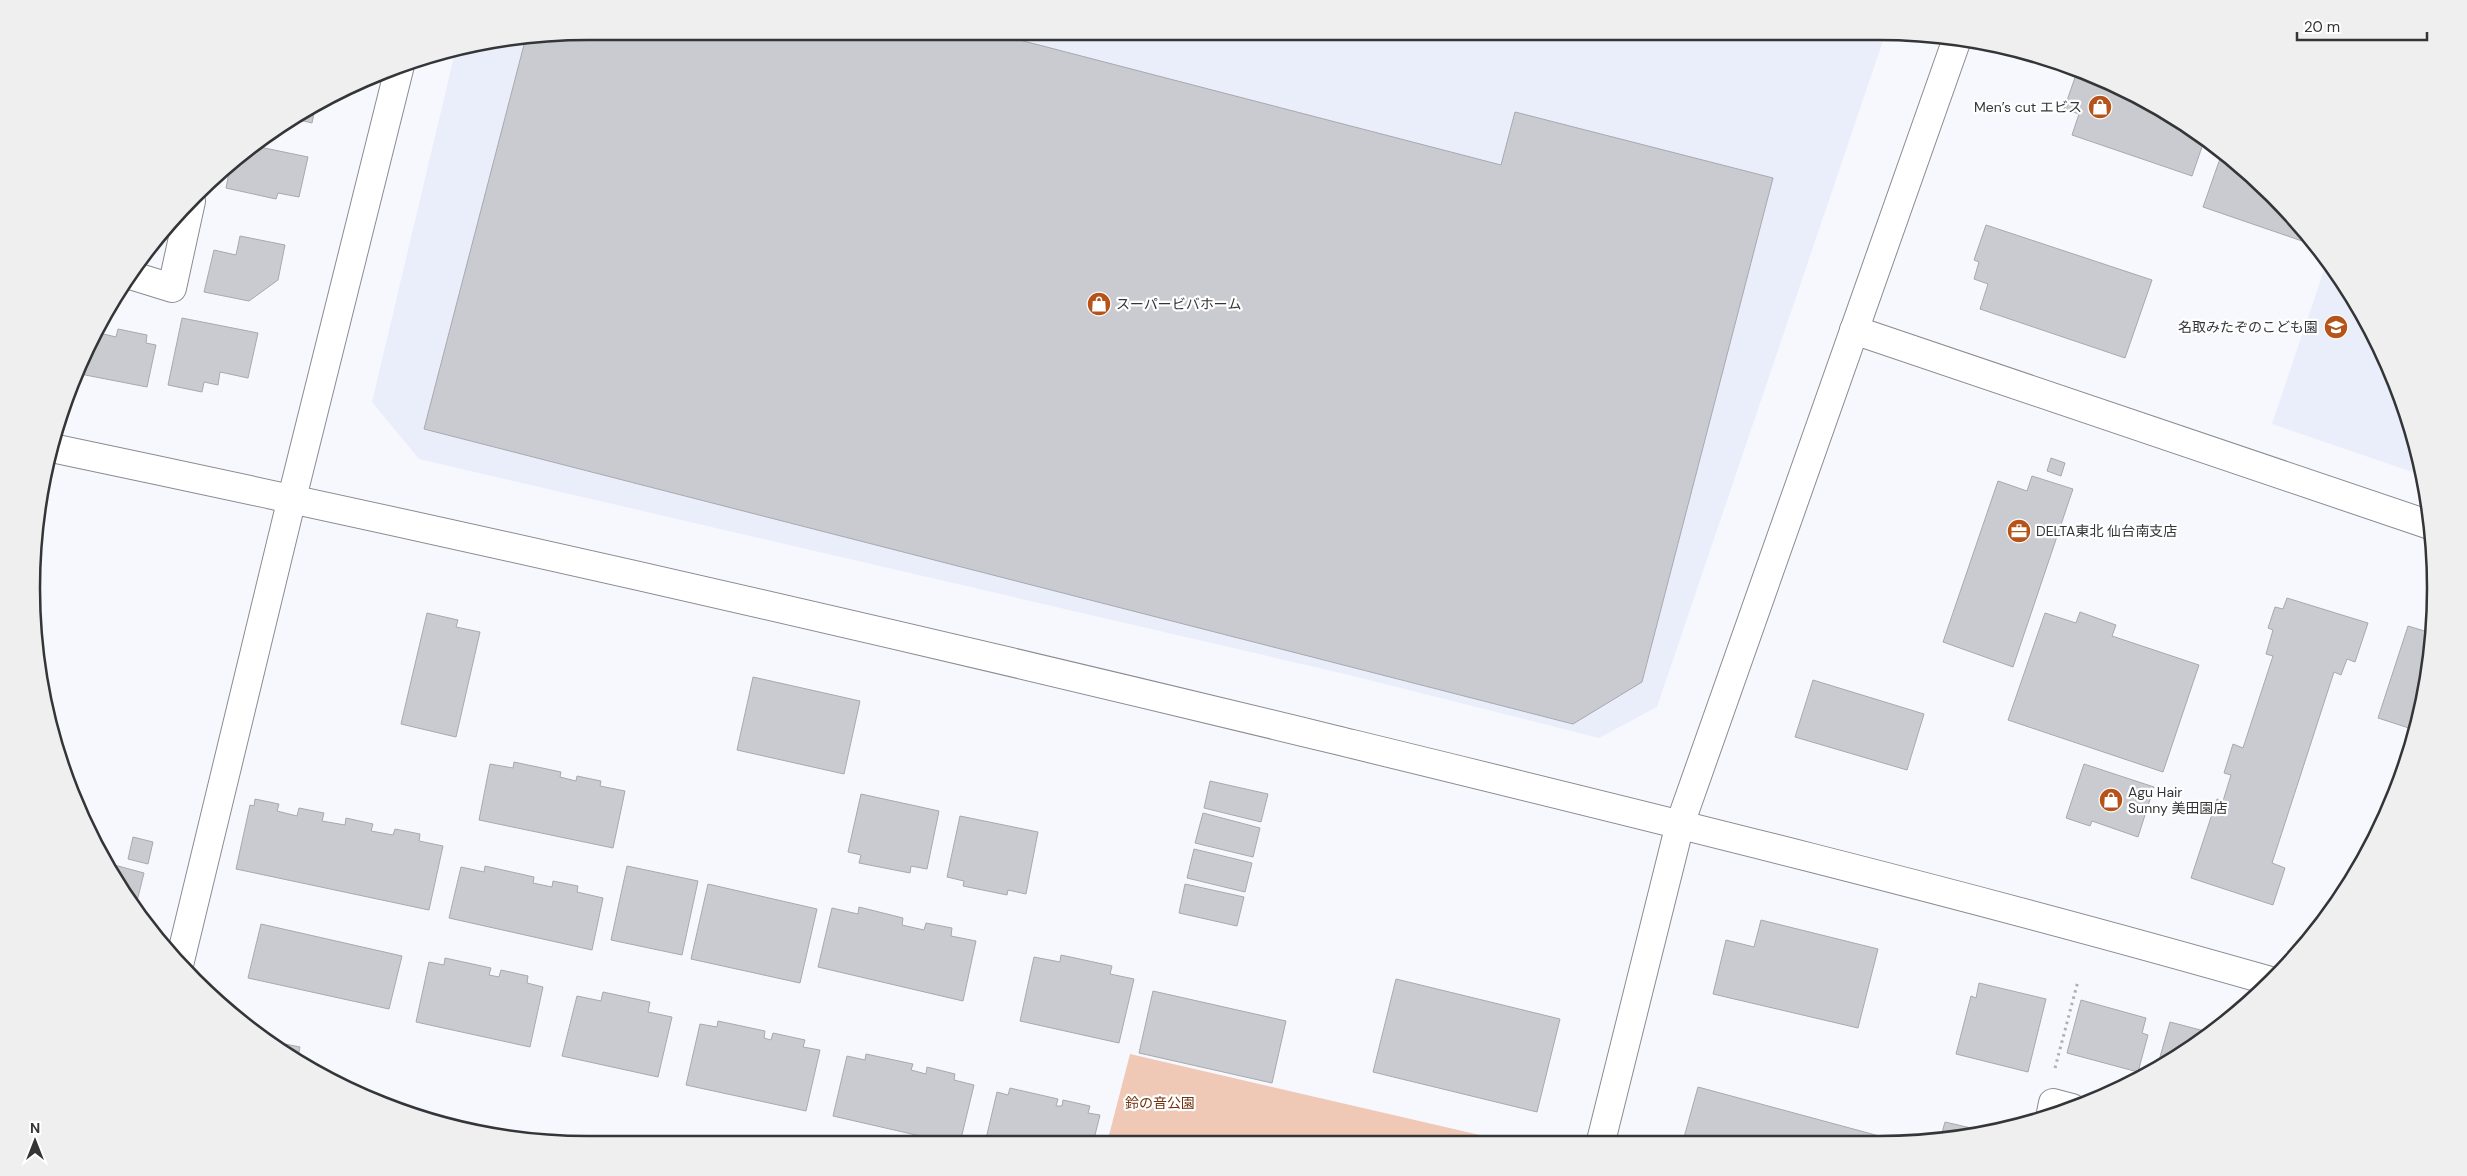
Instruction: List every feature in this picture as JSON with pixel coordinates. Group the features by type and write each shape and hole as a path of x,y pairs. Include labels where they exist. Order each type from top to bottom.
{"street":[{"path":"1602,1136 1680,824 1955,46"},
{"path":"181,955 292,498 398,74"},
{"path":"137,277 172,288 188,214"},
{"path":"1854,330 2423,523"},
{"path":"58,449 292,498 935,643 1680,824 2092,930 2262,978"}],"path":[{"path":"2058,1106 2052,1082 2078,981"}],"shaded area":[{"name":"スーパービバホーム","path":"588,40 1883,40 1657,707 1599,738 1349,675 419,459 372,402 454,57 516,45"},
{"name":"名取みたぞのこども園","path":"2324,269 2354,314 2385,378 2398,412 2414,473 2272,424"}],"green space":[{"name":"鈴の音公園","path":"1130,1054 1484,1136 1109,1136"}],"building":[{"name":"スーパービバホーム","path":"588,40 1020,40 1501,165 1515,112 1773,178 1642,682 1573,724 424,429 524,44"},
{"path":"2075,77 2153,113 2202,146 2192,176 2072,135 2079,114 2064,109"},
{"path":"314,113 312,123 302,121"},
{"path":"262,147 308,157 299,197 278,193 276,199 226,188 229,175"},
{"path":"2220,159 2266,201 2303,241 2203,207"},
{"path":"1986,225 2152,280 2125,358 1980,309 1988,284 1974,279 1979,262 1974,260"},
{"path":"240,236 285,245 278,280 249,301 204,292 214,250 236,255"},
{"path":"182,318 258,333 248,378 220,372 218,385 204,382 202,392 168,385"},
{"path":"118,329 147,335 146,343 156,345 147,387 84,375 103,334 116,337"},
{"path":"2051,458 2065,463 2061,476 2047,471"},
{"path":"2032,476 2073,489 2013,667 1943,642 1998,481 2027,491"},
{"path":"2287,598 2368,623 2355,662 2347,659 2341,675 2334,672 2272,863 2285,868 2273,905 2191,878 2217,799 2223,801 2231,775 2224,773 2233,744 2243,748 2273,656 2266,654 2273,630 2268,628 2275,607 2283,609"},
{"path":"2080,612 2116,625 2112,636 2199,665 2163,772 2008,720 2045,613 2076,623"},
{"path":"427,613 458,620 456,627 480,632 456,737 401,724"},
{"path":"2408,626 2425,631 2416,695 2408,728 2378,718"},
{"path":"753,677 860,701 844,774 737,750"},
{"path":"1813,680 1924,714 1907,770 1795,737"},
{"path":"514,762 561,772 560,777 576,781 577,776 601,781 600,786 625,791 613,848 479,820 490,764 513,768"},
{"path":"2084,764 2154,787 2138,837 2092,821 2090,826 2066,818"},
{"path":"1210,781 1268,794 1261,822 1204,808"},
{"path":"861,794 939,811 927,869 911,866 910,873 859,863 861,855 848,852"},
{"path":"255,799 279,804 277,811 297,816 299,808 324,813 322,821 345,825 346,818 373,824 371,831 393,835 395,829 420,834 419,841 443,846 429,910 236,869 250,805 254,806"},
{"path":"1203,813 1260,828 1253,857 1195,843"},
{"path":"960,816 1038,832 1026,894 1008,890 1007,895 963,886 964,881 947,877"},
{"path":"133,837 153,842 148,864 128,859"},
{"path":"1194,849 1252,863 1245,892 1187,878"},
{"path":"115,865 144,873 137,900"},
{"path":"485,866 534,877 533,883 552,887 553,881 578,886 577,892 603,898 592,950 449,918 461,867 484,872"},
{"path":"627,866 698,881 682,955 611,940"},
{"path":"708,884 817,909 800,983 691,959"},
{"path":"1185,884 1244,897 1237,926 1179,913"},
{"path":"859,907 903,918 902,925 924,930 926,923 952,928 951,936 976,941 963,1001 818,967 832,908 858,914"},
{"path":"1761,920 1878,949 1858,1028 1713,994 1726,940 1754,947"},
{"path":"261,924 402,956 389,1009 248,978"},
{"path":"1061,955 1112,966 1110,974 1134,979 1119,1043 1020,1021 1034,957 1060,962"},
{"path":"445,958 491,968 489,975 499,977 501,970 528,976 527,983 543,987 530,1047 416,1022 429,962 444,965"},
{"path":"1396,979 1560,1019 1537,1112 1373,1072"},
{"path":"1979,983 2046,999 2028,1072 1956,1054 1971,996 1976,998"},
{"path":"1153,991 1286,1021 1272,1083 1139,1053"},
{"path":"603,992 650,1002 648,1012 672,1017 658,1077 562,1056 577,996 601,1001"},
{"path":"2081,1000 2146,1018 2142,1033 2148,1035 2138,1070 2136,1071 2067,1053"},
{"path":"718,1021 765,1031 764,1038 771,1040 773,1033 805,1040 803,1047 820,1050 806,1111 686,1085 700,1024 717,1027"},
{"path":"2170,1022 2202,1030 2183,1044 2159,1059"},
{"path":"284,1044 300,1047 299,1053"},
{"path":"866,1054 913,1064 911,1070 926,1074 927,1067 955,1074 954,1080 974,1085 962,1136 920,1136 833,1116 847,1056 865,1060"},
{"path":"1698,1087 1879,1136 1879,1136 1684,1136"},
{"path":"1010,1088 1058,1099 1056,1106 1062,1106 1063,1100 1090,1106 1088,1113 1100,1115 1095,1136 987,1136 997,1092 1008,1095"},
{"path":"1945,1122 1970,1128 1951,1131 1942,1132"}],"place":[{"name":"Men’s cut エビス","path":"2100,107"},
{"name":"スーパービバホーム","path":"1099,304"},
{"name":"名取みたぞのこども園","path":"2336,327"},
{"name":"DELTA東北 仙台南支店","path":"2019,531"},
{"name":"Agu Hair Sunny 美田園店","path":"2111,800"}]}
